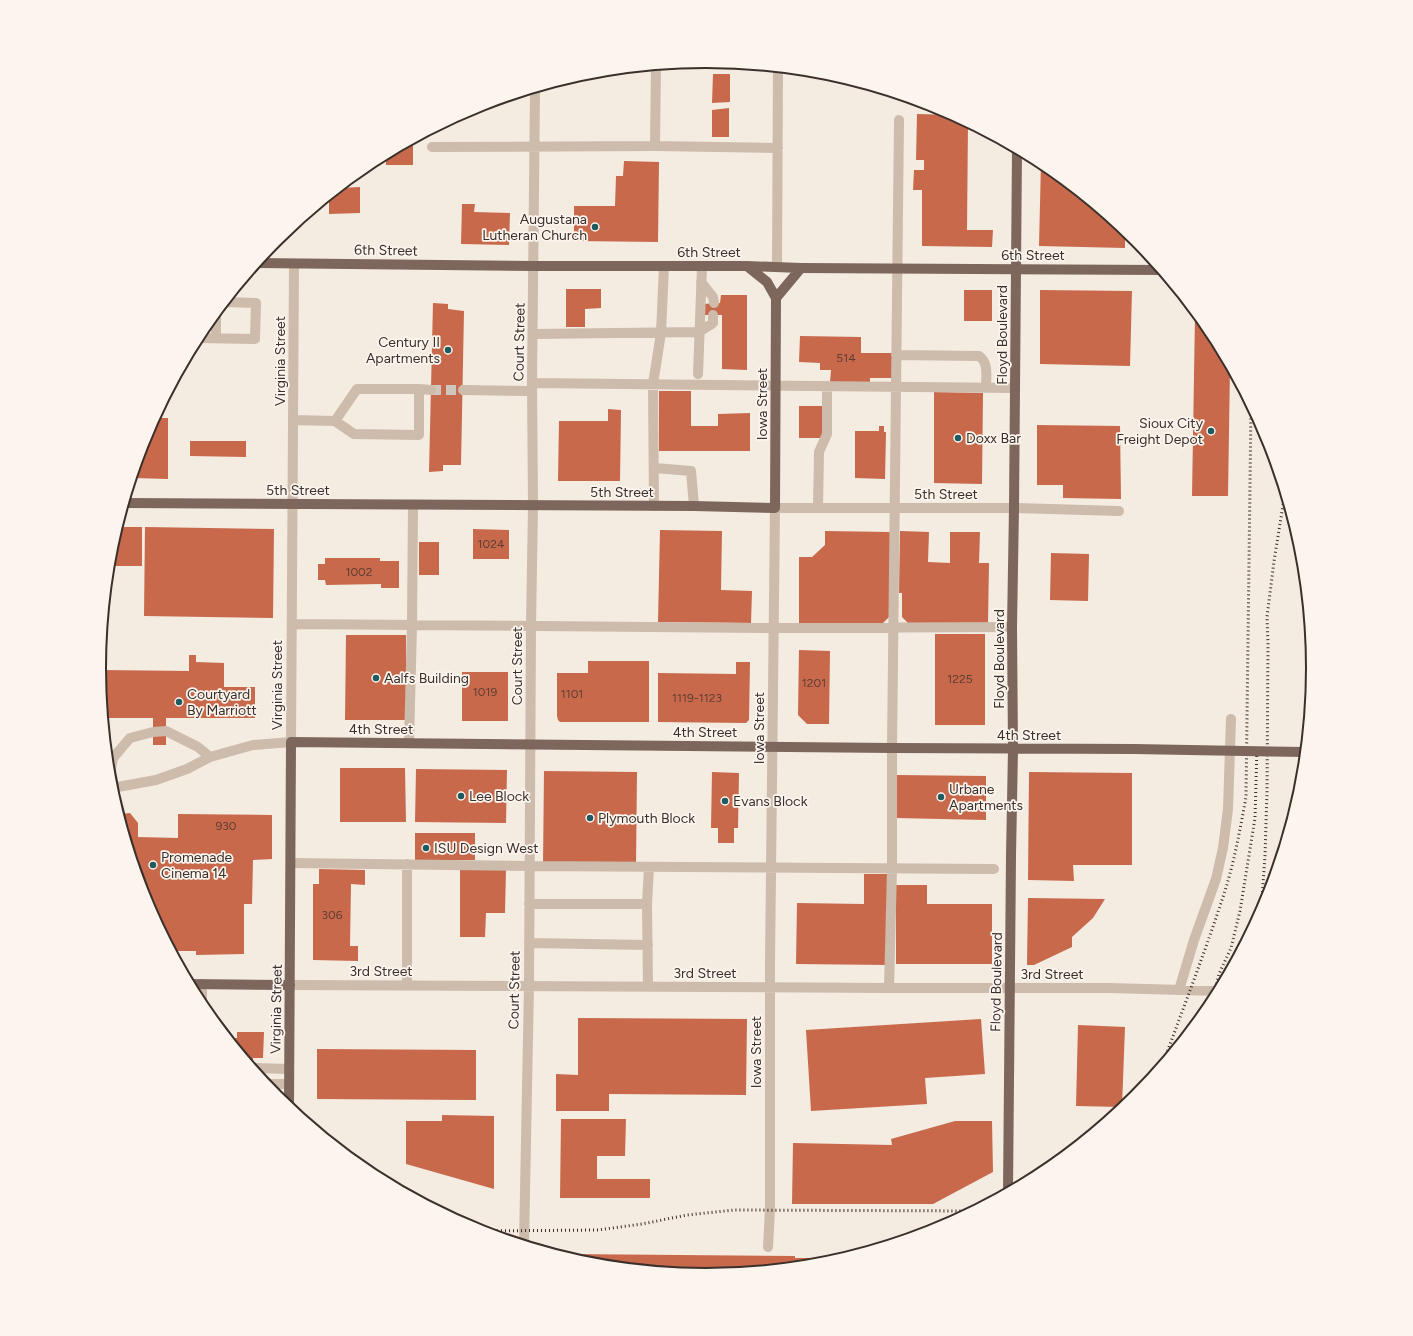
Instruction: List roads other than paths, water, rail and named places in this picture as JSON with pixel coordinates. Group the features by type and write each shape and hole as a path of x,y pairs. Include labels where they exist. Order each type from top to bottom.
{"main road":[{"name":"Floyd Boulevard","path":"1008,1187 1017,155"},
{"name":"6th Street","path":"264,263 1156,270"},
{"path":"747,266 767,282 776,298 801,268"},
{"name":"Iowa Street","path":"775,508 776,298"},
{"name":"5th Street","path":"130,503 694,506 775,508"},
{"name":"4th Street","path":"291,742 1013,749 1047,748 1300,752"},
{"name":"Virginia Street","path":"289,1099 291,742"},
{"name":"3rd Street","path":"197,984 290,985"}],"street":[{"path":"655,146 656,70"},
{"path":"777,266 778,72"},
{"name":"Court Street","path":"524,1239 529,943 535,93"},
{"path":"889,988 892,869 895,386 899,120"},
{"path":"432,147 655,146 778,148"},
{"name":"Virginia Street","path":"291,742 294,264"},
{"path":"654,506 655,468 653,384 661,333 664,266"},
{"path":"698,374 702,267"},
{"path":"702,282 714,297 714,303"},
{"path":"206,338 255,339 256,303 231,302"},
{"path":"533,334 699,332 713,323 713,315"},
{"path":"216,323 216,338"},
{"path":"896,355 979,356 984,360 986,367 986,387"},
{"path":"463,390 653,384 1015,388"},
{"path":"818,508 819,452 827,434 827,386"},
{"path":"335,421 357,389 431,390"},
{"path":"294,420 335,421 354,434 419,435 420,389"},
{"path":"655,468 691,471 694,506"},
{"path":"409,743 413,505"},
{"name":"5th Street","path":"775,508 1014,508 1119,511"},
{"name":"Iowa Street","path":"768,1247 770,1209 770,988 775,508"},
{"path":"292,624 774,628 1012,628"},
{"path":"1179,990 1194,940 1216,879 1223,848 1228,809 1232,719"},
{"path":"114,757 130,738 153,732 166,731 198,747 210,758"},
{"name":"4th Street","path":"118,787 156,780 187,769 210,758 253,745 291,742"},
{"path":"291,863 994,869"},
{"path":"407,864 407,986"},
{"path":"648,987 646,904 649,866"},
{"path":"529,904 646,904"},
{"path":"529,943 648,945"},
{"path":"202,984 202,992"},
{"name":"3rd Street","path":"290,985 770,988 1109,988 1211,991"},
{"path":"259,1068 289,1069"},
{"path":"274,1084 289,1084"}],"tunnel":[{"path":"431,390 463,390"}],"railway":[{"path":"1167,1053 1202,959 1228,882 1246,797 1251,416"},
{"path":"1262,895 1267,791 1267,617 1283,504"},
{"path":"1217,982 1219,974 1231,948 1240,911 1255,818 1257,747"},
{"path":"500,1231 598,1230 642,1224 687,1215 734,1210 961,1211"}],"place":[{"name":"Augustana Lutheran Church","path":"595,227"},
{"name":"Century II Apartments","path":"448,350"},
{"name":"Sioux City Freight Depot","path":"1211,431"},
{"name":"Doxx Bar","path":"958,438"},
{"name":"Aalfs Building","path":"376,678"},
{"name":"Courtyard By Marriott","path":"179,702"},
{"name":"Lee Block","path":"461,796"},
{"name":"Urbane Apartments","path":"941,797"},
{"name":"Evans Block","path":"725,801"},
{"name":"Plymouth Block","path":"590,818"},
{"name":"ISU Design West","path":"426,848"},
{"name":"Promenade Cinema 14","path":"153,865"}]}
